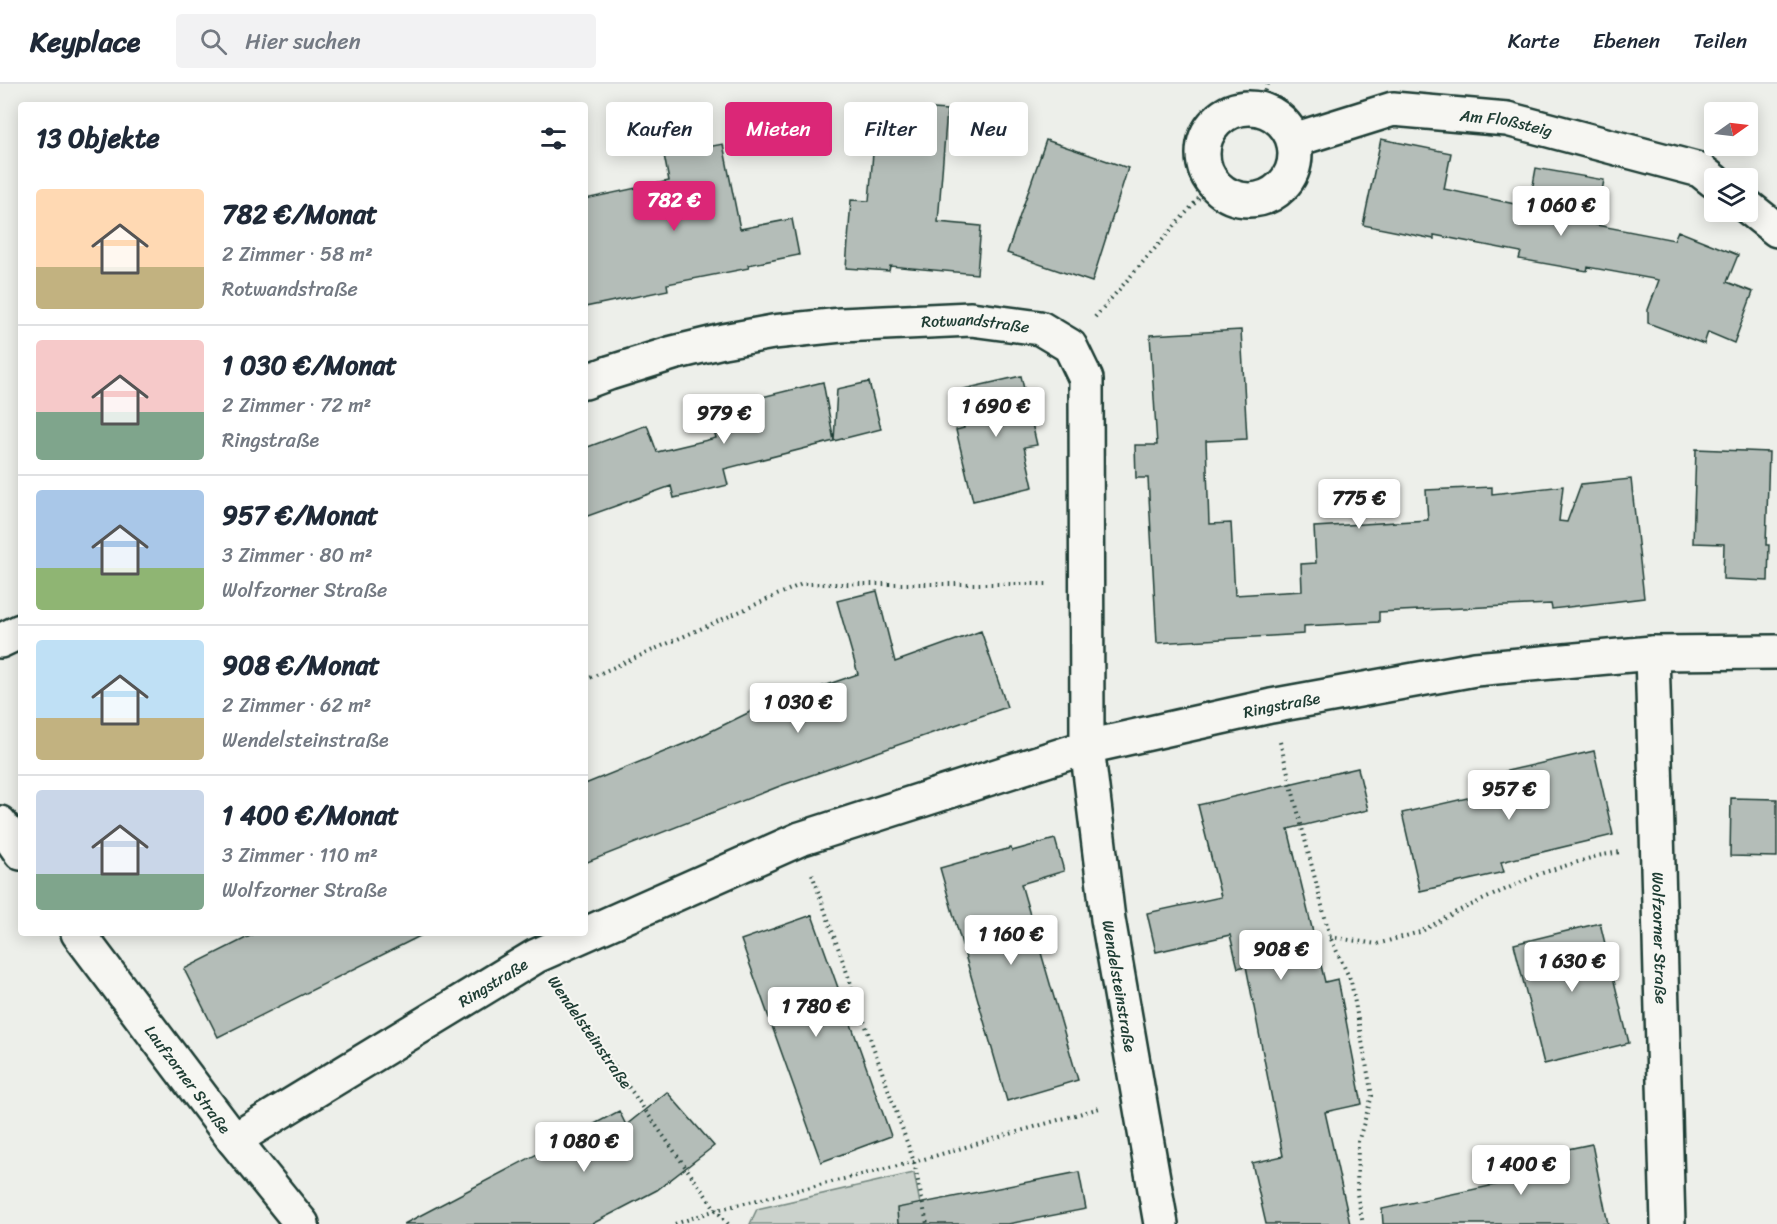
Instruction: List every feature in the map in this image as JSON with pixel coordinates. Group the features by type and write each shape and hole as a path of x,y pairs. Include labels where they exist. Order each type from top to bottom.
{"street":[{"path":"1264,96 1294,140 1296,160 1290,177 1279,190 1251,201 1237,199 1225,193 1213,182 1204,166 1203,149 1207,134 1213,124 1226,113 1264,96"},
{"name":"Am Floßsteig","path":"1294,140 1393,109 1507,119 1700,170 1704,173"},
{"path":"1758,215 1777,230"},
{"name":"Rotwandstraße","path":"588,381 673,353 723,341 773,332 841,325 970,320 1040,328 1070,346 1086,379 1086,747"},
{"path":"0,641 18,632"},
{"name":"Ringstraße","path":"588,933 800,839 1086,747 1271,706 1475,669 1652,653 1777,652"},
{"name":"Wolfzorner Straße","path":"1652,653 1668,1224"},
{"name":"Wendelsteinstraße","path":"1086,747 1108,919 1161,1224"},
{"path":"0,823 18,850"},
{"name":"Laufzorner Straße","path":"80,936 234,1140 302,1224"},
{"name":"Ringstraße","path":"234,1140 536,956 581,936"}],"path":[{"path":"1040,328 1097,316 1213,182"},
{"path":"588,679 802,584 1085,584"},
{"path":"1271,706 1330,937 1351,981 1372,1096 1358,1142 1357,1194 1364,1224"},
{"path":"800,839 914,1162 927,1224"},
{"path":"1330,937 1377,944 1420,932 1456,912 1539,874 1597,856 1659,846"},
{"name":"Wendelsteinstraße","path":"536,956 728,1224"},
{"path":"675,1224 716,1210 914,1162 1138,1096"}],"shaded area":[{"path":"914,1173 924,1224 750,1224 757,1209"}],"building":[{"path":"937,109 947,110 938,222 981,226 977,274 890,266 889,271 846,268 851,200 869,201 873,156 937,156"},
{"path":"1381,139 1451,153 1444,189 1529,207 1536,168 1604,180 1596,225 1674,240 1678,231 1738,255 1727,282 1753,292 1734,343 1708,332 1704,344 1648,323 1648,310 1659,280 1588,267 1587,271 1519,259 1521,252 1434,235 1434,239 1363,225"},
{"path":"1046,140 1128,168 1092,282 1007,253"},
{"path":"723,144 740,229 792,219 799,255 748,265 749,268 667,284 668,290 588,306 588,198 669,181 664,156 713,156 713,146"},
{"path":"1241,330 1247,439 1206,441 1209,524 1231,523 1235,595 1302,591 1301,564 1316,563 1314,527 1428,520 1426,490 1492,487 1492,494 1563,486 1559,521 1567,522 1581,484 1631,479 1644,598 1552,609 1551,604 1379,612 1379,622 1304,626 1304,634 1157,643 1148,478 1136,478 1135,445 1157,445 1150,335"},
{"path":"1021,376 1037,445 1024,447 1033,487 973,501 956,430 964,428 955,391"},
{"path":"823,382 834,441 724,469 728,485 674,498 671,486 588,516 588,447 647,425 657,452 716,438 709,410"},
{"path":"869,382 881,429 834,441 837,389"},
{"path":"1696,449 1769,452 1766,545 1769,545 1768,581 1723,579 1724,544 1693,543"},
{"path":"877,591 895,662 981,631 1007,707 780,786 588,862 588,783 691,741 754,710 858,674 837,601"},
{"path":"1594,751 1613,835 1501,862 1504,872 1420,891 1402,813 1485,794 1481,777"},
{"path":"1358,768 1368,810 1288,829 1325,982 1338,979 1362,1104 1325,1112 1350,1224 1266,1224 1252,1163 1283,1156 1246,966 1238,968 1230,935 1156,952 1147,913 1221,897 1198,805"},
{"path":"1731,798 1777,799 1777,857 1730,856"},
{"path":"1055,839 1064,871 1021,884 1078,1080 1007,1101 940,868 1011,848 1012,851"},
{"path":"812,915 891,1136 821,1162 741,940"},
{"path":"1600,923 1629,1043 1544,1064 1514,944"},
{"path":"250,936 420,936 218,1037 184,969"},
{"path":"667,1092 714,1146 657,1190 592,1224 404,1224 619,1111 626,1125"},
{"path":"1592,1144 1608,1224 1383,1224 1382,1209 1518,1180 1515,1160"},
{"path":"1079,1172 1086,1209 1008,1224 898,1224 897,1208"}]}
